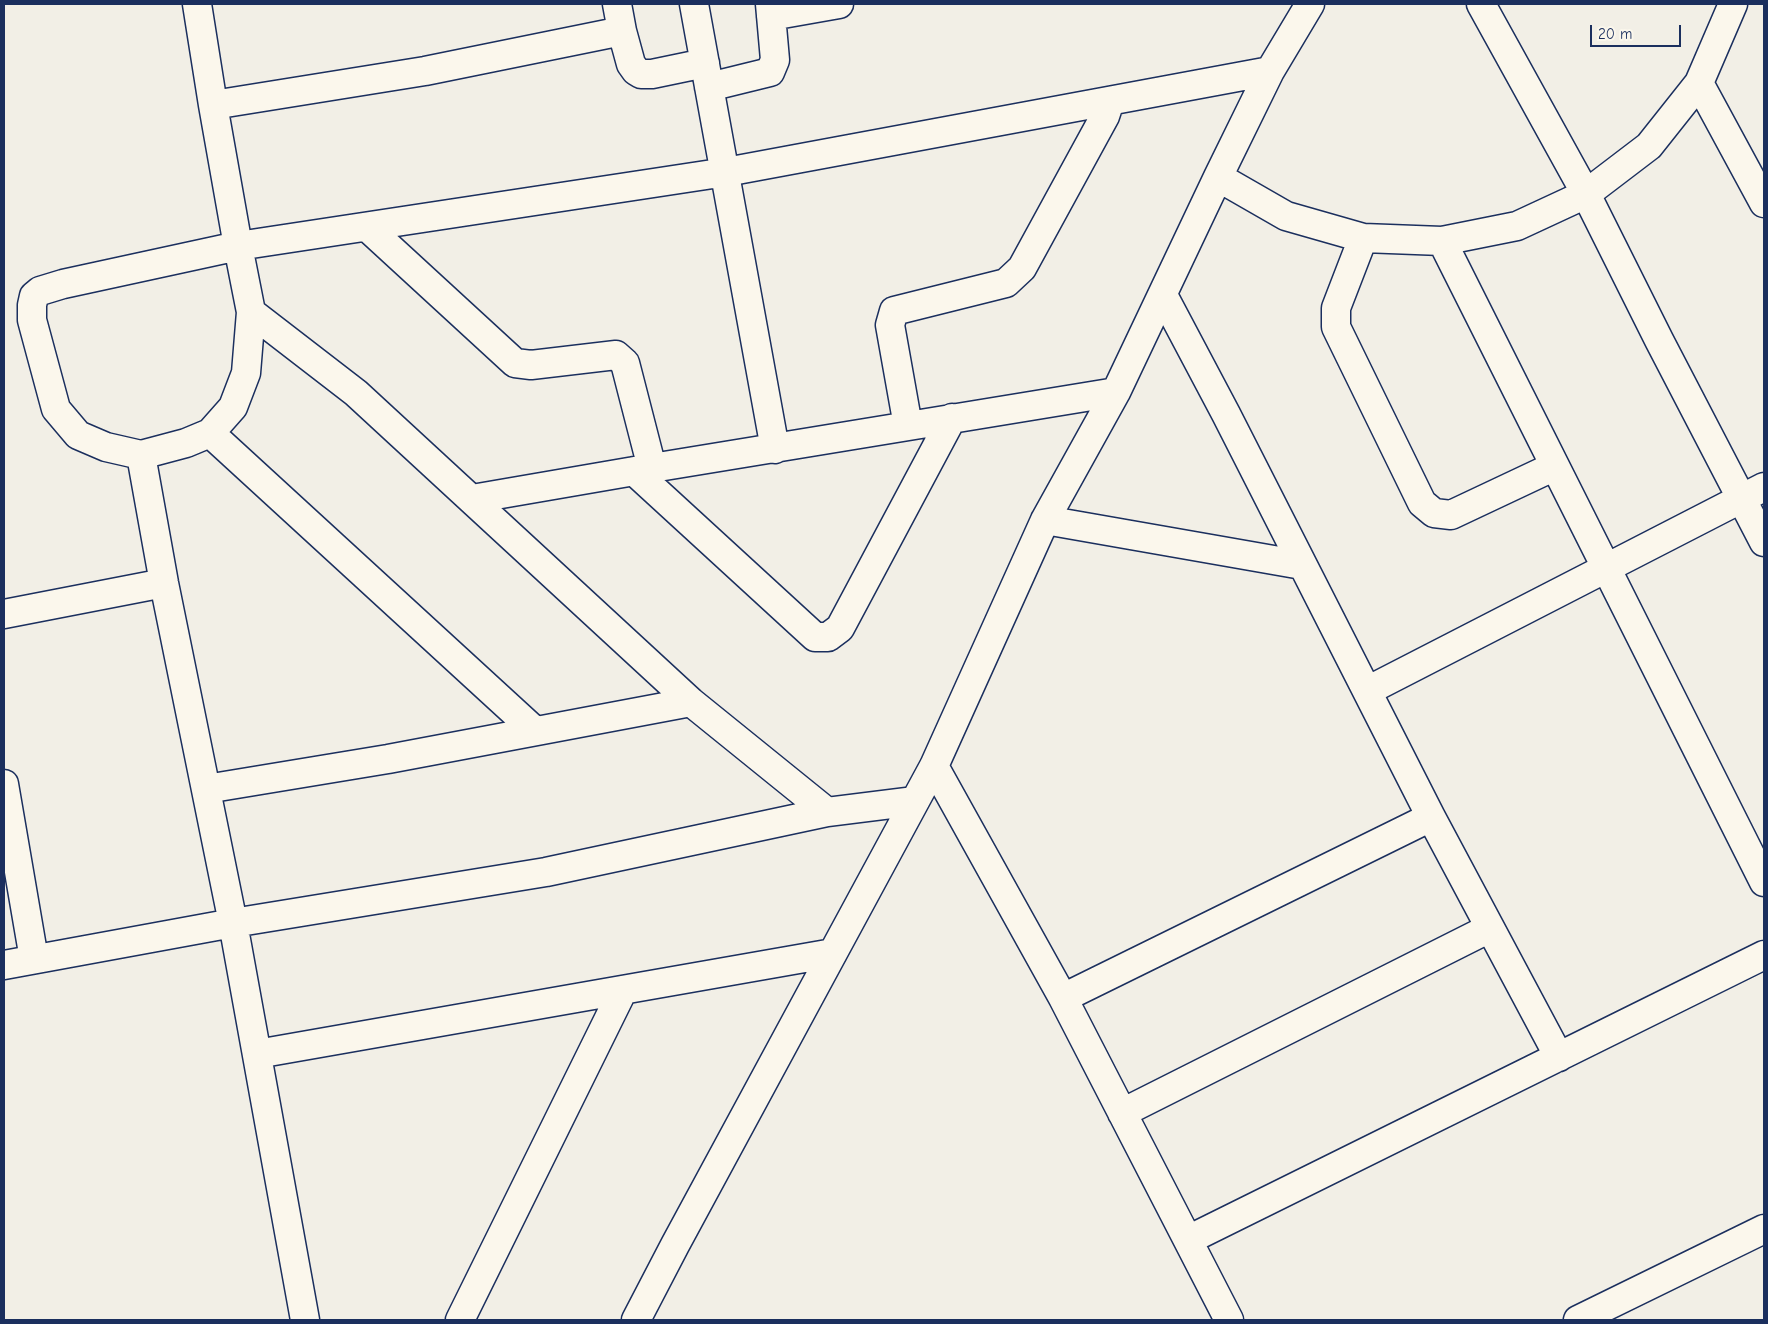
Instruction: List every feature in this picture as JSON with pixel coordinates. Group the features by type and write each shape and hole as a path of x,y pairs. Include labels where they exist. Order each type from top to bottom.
{"street":[{"path":"198,4 238,246 251,312 246,373 232,407 210,433 186,443 141,455 106,447 78,435 56,409 32,320 34,296 40,290 238,246 726,172 1270,71"},
{"path":"617,4 631,64 636,71 641,74 707,75 770,72 775,60 770,10 839,4"},
{"path":"694,4 775,449"},
{"path":"636,1320 674,1244 934,766 1045,520 1116,392 1270,71 1310,4"},
{"path":"1481,4 1586,194 1659,340 1753,493 1764,542"},
{"path":"1218,177 1286,216 1363,238 1442,241 1517,226 1586,194 1649,146 1699,83 1733,4"},
{"path":"214,105 425,71 622,31"},
{"path":"1699,83 1764,202"},
{"path":"908,426 890,326 894,311 1006,283 1022,268 1105,116 1110,101"},
{"path":"366,227 515,363 531,365 616,355 625,362 643,470 815,637 828,637 840,628 952,418"},
{"path":"1363,238 1336,308 1336,327 1422,503 1434,513 1451,515 1555,466"},
{"path":"1442,241 1764,882"},
{"path":"1163,295 1226,414 1431,817 1559,1057"},
{"path":"251,312 356,393 691,702 827,812"},
{"path":"472,499 1116,392"},
{"path":"210,433 535,731"},
{"path":"141,455 164,583 233,923 305,1320"},
{"path":"1367,691 1753,493"},
{"path":"1045,520 1302,566"},
{"path":"4,614 164,583"},
{"path":"206,789 388,759 691,702"},
{"path":"934,766 1063,998 1229,1320"},
{"path":"4,784 34,959"},
{"path":"4,964 233,923 546,872 827,812 915,801"},
{"path":"1063,998 1431,817"},
{"path":"1122,1113 1490,928"},
{"path":"257,1054 833,953"},
{"path":"1188,1240 1764,955"},
{"path":"460,1320 623,990"},
{"path":"1578,1320 1764,1228"}]}
